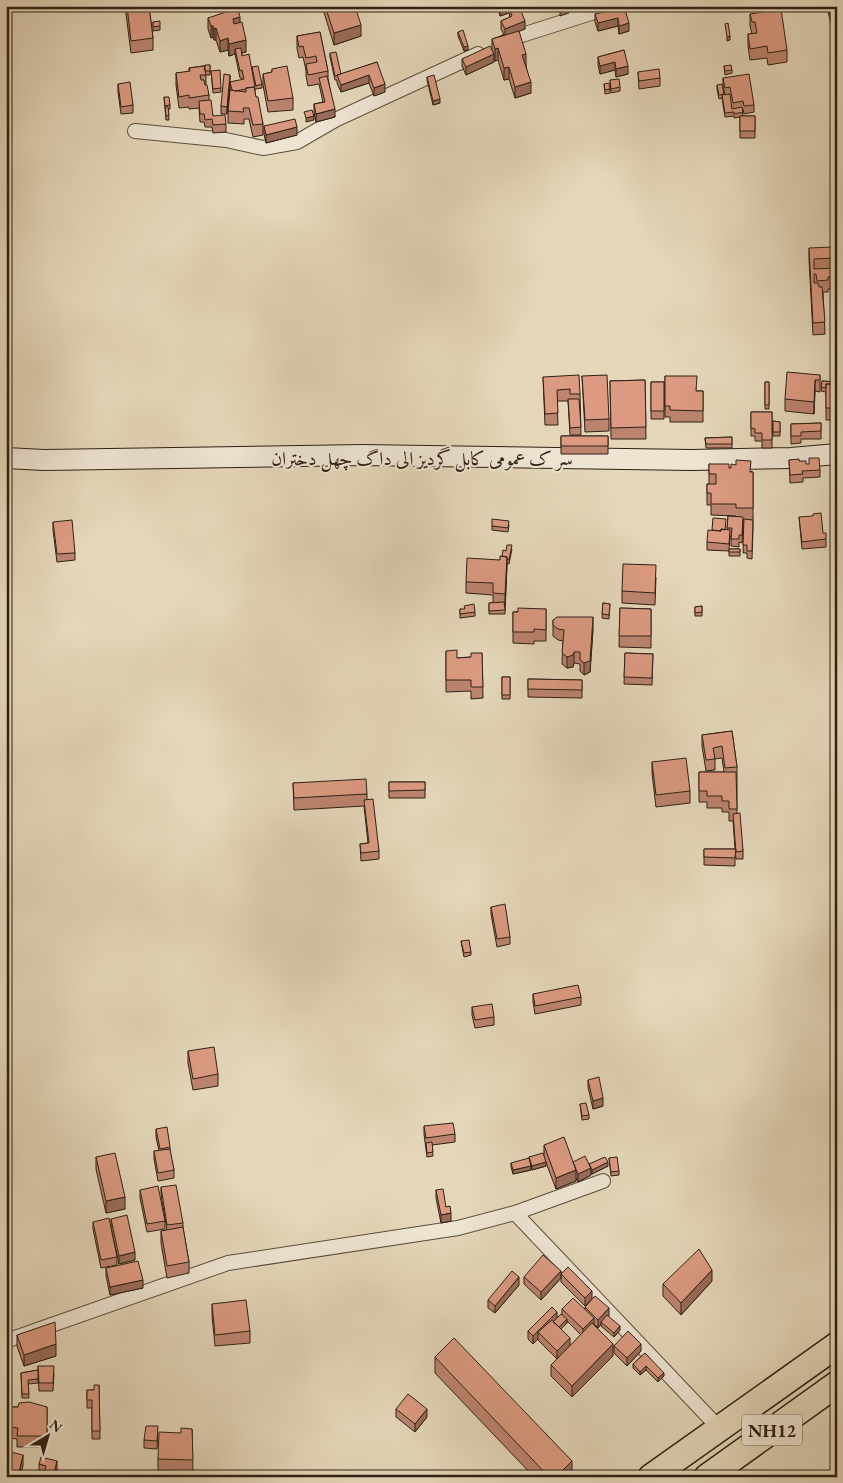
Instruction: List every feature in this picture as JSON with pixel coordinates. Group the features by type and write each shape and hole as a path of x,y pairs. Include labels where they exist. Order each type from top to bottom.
{"highway":[{"path":"651,1477 837,1345"},
{"name":"NH12","path":"707,1477 837,1384"}],"street":[{"path":"135,131 226,140 262,148 297,142 335,120 522,35 613,6"},
{"name":"سر ک عمومی کابل گردیز الی داگ چهل دختران","path":"6,458 44,460 362,455 691,460 791,458 837,454"},
{"path":"6,1341 228,1263 458,1228 515,1213 604,1181"},
{"path":"515,1213 719,1428"}],"building":[{"path":"127,6 149,6 153,38 131,41"},
{"path":"325,6 355,6 361,25 334,33"},
{"path":"510,6 519,6 525,21 505,29 501,21 512,16"},
{"path":"569,6 569,9 560,12 559,7"},
{"path":"606,6 624,6 629,23 619,26 618,18 598,23 595,14 608,11"},
{"path":"828,6 837,6 837,14 831,15"},
{"path":"238,8 240,17 233,19 234,24 242,22 246,40 229,44 228,38 220,41 216,28 214,29 211,26 208,18"},
{"path":"781,9 787,50 768,53 767,46 750,49 748,34 757,33 755,22 752,22 750,14"},
{"path":"160,21 160,26 153,27 153,22"},
{"path":"728,23 730,36 727,37 725,24"},
{"path":"463,30 468,46 464,47 458,32"},
{"path":"519,31 526,54 522,55 531,82 515,87 509,67 504,68 498,48 495,49 492,39"},
{"path":"320,32 328,71 308,75 306,64 317,62 316,56 306,58 303,46 299,47 297,36"},
{"path":"490,46 494,54 466,67 462,59"},
{"path":"241,48 242,56 249,54 255,87 235,91 232,90 230,82 244,79 242,70 240,71 235,49"},
{"path":"624,50 628,66 616,69 615,62 600,66 598,57"},
{"path":"336,52 341,74 335,76 330,53"},
{"path":"377,62 385,84 374,88 369,75 341,85 337,75"},
{"path":"205,65 210,65 210,71 205,71"},
{"path":"731,65 732,70 725,71 724,66"},
{"path":"204,66 206,75 200,75 201,80 204,80 205,85 207,85 209,95 189,98 189,95 179,97 176,73 190,71 189,68"},
{"path":"258,66 262,84 256,86 252,67"},
{"path":"287,66 293,98 268,101 263,74 272,72 272,69"},
{"path":"659,69 660,78 639,81 638,72"},
{"path":"220,70 221,88 213,89 211,71"},
{"path":"224,74 230,75 227,107 221,106"},
{"path":"749,74 754,105 744,106 743,101 733,103 730,87 725,88 723,78"},
{"path":"434,75 440,99 433,101 427,77"},
{"path":"327,76 335,109 316,114 314,104 325,102 319,78"},
{"path":"619,79 620,87 611,89 610,80"},
{"path":"130,82 133,105 121,107 118,84"},
{"path":"609,83 610,89 605,90 604,84"},
{"path":"722,84 724,94 719,95 717,85"},
{"path":"254,87 256,97 258,97 263,124 253,125 249,108 243,108 244,112 228,111 230,90 246,92 246,88"},
{"path":"730,94 732,109 742,107 743,112 725,113 722,95"},
{"path":"164,97 169,97 170,105 165,106"},
{"path":"211,100 213,116 225,115 226,124 213,125 212,119 205,120 204,114 200,114 199,101"},
{"path":"165,107 168,107 169,116 166,116"},
{"path":"312,110 314,116 306,118 304,112"},
{"path":"740,116 755,116 755,131 740,131"},
{"path":"295,119 297,127 266,135 264,126"},
{"path":"833,247 834,258 814,259 814,269 837,268 837,277 828,277 828,280 817,281 816,274 814,274 814,283 818,283 819,287 822,287 825,322 813,323 809,248"},
{"path":"787,372 820,375 820,380 815,380 814,402 785,399"},
{"path":"579,375 580,394 570,394 570,389 557,390 558,413 545,414 543,377"},
{"path":"607,375 609,419 585,420 582,376"},
{"path":"665,376 697,376 696,391 703,391 703,411 670,410 670,406 665,406"},
{"path":"645,380 646,427 611,428 610,381"},
{"path":"822,381 837,382 837,384 826,384 826,388 821,387"},
{"path":"651,382 664,382 664,411 651,411"},
{"path":"765,382 769,382 769,405 765,405"},
{"path":"826,384 837,384 837,408 826,408"},
{"path":"568,399 579,399 581,427 570,428"},
{"path":"751,412 772,412 772,440 762,440 762,433 755,433 755,429 751,428"},
{"path":"773,421 780,422 780,432 773,432"},
{"path":"821,423 821,431 801,432 801,436 791,436 791,424"},
{"path":"561,436 608,436 608,446 561,446"},
{"path":"732,437 732,444 706,444 705,438"},
{"path":"809,458 819,458 820,470 802,471 803,474 790,475 789,460 799,459 799,461 806,461 806,464 809,464"},
{"path":"736,460 751,461 750,472 753,472 753,508 736,508 736,504 711,504 711,493 707,493 707,484 716,484 716,474 709,474 709,464 729,464 729,468 731,468 731,464 736,465"},
{"path":"821,513 823,533 826,533 826,539 802,542 799,517 813,516 813,514"},
{"path":"728,516 743,517 742,535 739,535 739,539 731,539 732,528 727,528"},
{"path":"713,518 726,519 725,530 712,530"},
{"path":"492,519 509,521 508,528 492,526"},
{"path":"744,519 753,520 752,551 747,551 747,545 743,545"},
{"path":"72,520 75,553 57,554 53,522"},
{"path":"721,529 730,530 729,544 707,542 708,530 721,531"},
{"path":"507,545 512,545 509,560 507,557 502,556 503,550 506,551"},
{"path":"729,549 740,549 740,552 729,552"},
{"path":"500,556 507,557 505,594 493,593 493,583 466,582 467,558 500,560"},
{"path":"623,564 656,565 655,593 622,591"},
{"path":"504,602 505,610 489,611 489,603"},
{"path":"603,603 610,604 609,615 602,614"},
{"path":"474,604 475,612 460,614 460,609 465,609 464,606"},
{"path":"702,606 702,612 695,613 695,607"},
{"path":"518,608 546,609 546,630 534,629 534,632 513,632 513,612 518,612"},
{"path":"620,608 651,609 651,636 619,636"},
{"path":"557,617 593,617 590,661 584,663 580,660 580,652 574,652 573,655 567,657 562,653 564,630 558,629 553,625 553,620"},
{"path":"457,650 457,658 471,657 471,653 482,653 483,687 471,687 471,680 446,680 446,651"},
{"path":"625,653 653,654 652,678 624,677"},
{"path":"502,677 510,677 510,695 502,695"},
{"path":"528,679 582,680 582,690 528,689"},
{"path":"732,731 737,767 725,768 722,746 713,748 715,759 706,760 702,735"},
{"path":"686,758 690,791 656,795 652,762"},
{"path":"699,772 736,772 737,809 729,809 729,801 722,801 722,796 707,796 707,791 699,791"},
{"path":"366,779 367,794 294,798 293,783"},
{"path":"389,782 425,782 425,790 389,791"},
{"path":"373,799 379,851 361,853 360,844 369,843 364,800"},
{"path":"740,813 743,851 736,852 733,814"},
{"path":"704,849 736,849 735,858 704,857"},
{"path":"505,904 510,937 497,939 491,907"},
{"path":"469,940 471,952 464,953 461,941"},
{"path":"578,985 581,997 535,1006 533,994"},
{"path":"492,1004 494,1017 475,1020 472,1007"},
{"path":"214,1047 218,1074 193,1079 188,1051"},
{"path":"599,1077 603,1098 593,1101 588,1080"},
{"path":"586,1103 589,1115 582,1116 580,1104"},
{"path":"453,1123 455,1134 426,1138 424,1126"},
{"path":"167,1127 170,1147 160,1149 156,1129"},
{"path":"564,1137 576,1170 556,1178 544,1145"},
{"path":"432,1142 433,1152 427,1153 426,1143"},
{"path":"170,1149 174,1170 158,1173 154,1151"},
{"path":"115,1153 125,1197 106,1201 96,1157"},
{"path":"543,1153 546,1162 532,1166 529,1157"},
{"path":"585,1156 591,1168 578,1174 573,1162"},
{"path":"605,1157 608,1162 592,1170 589,1164"},
{"path":"617,1157 619,1171 611,1172 609,1158"},
{"path":"529,1158 531,1166 513,1170 511,1163"},
{"path":"176,1185 183,1223 167,1225 161,1187"},
{"path":"158,1186 165,1221 147,1224 140,1190"},
{"path":"443,1189 446,1207 450,1206 451,1213 441,1215 436,1190"},
{"path":"127,1215 135,1252 119,1256 111,1219"},
{"path":"109,1218 117,1257 101,1260 93,1222"},
{"path":"183,1227 189,1262 167,1266 161,1231"},
{"path":"699,1249 712,1270 681,1303 663,1284"},
{"path":"543,1255 561,1271 541,1292 524,1277"},
{"path":"138,1261 143,1280 110,1287 106,1268"},
{"path":"568,1267 592,1291 585,1298 561,1274"},
{"path":"512,1271 519,1277 495,1306 488,1300"},
{"path":"595,1296 609,1308 598,1320 585,1307"},
{"path":"573,1298 594,1318 583,1329 562,1309"},
{"path":"246,1300 250,1331 215,1335 212,1304"},
{"path":"552,1307 557,1312 533,1336 528,1331"},
{"path":"561,1314 567,1319 559,1327 553,1322"},
{"path":"607,1315 620,1326 614,1333 601,1322"},
{"path":"552,1320 570,1338 557,1351 538,1332"},
{"path":"55,1322 56,1344 24,1355 17,1335"},
{"path":"592,1323 613,1344 572,1386 551,1365"},
{"path":"628,1331 641,1344 627,1358 614,1346"},
{"path":"454,1338 572,1461 556,1477 549,1477 435,1357"},
{"path":"645,1353 664,1373 658,1378 646,1366 640,1372 633,1364"},
{"path":"38,1366 54,1366 53,1383 39,1383"},
{"path":"38,1370 38,1379 28,1380 29,1394 22,1394 21,1373"},
{"path":"94,1385 99,1385 100,1431 92,1431 92,1400 87,1400 87,1390 94,1390"},
{"path":"408,1394 427,1409 415,1424 396,1409"},
{"path":"29,1402 47,1407 47,1436 17,1436 18,1428 9,1427 10,1407 18,1407 19,1403"},
{"path":"146,1426 158,1426 157,1441 144,1440"},
{"path":"181,1428 192,1429 193,1460 158,1459 159,1432 181,1433"},
{"path":"6,1451 23,1455 18,1477 6,1477"},
{"path":"41,1457 57,1461 53,1477 43,1476 46,1466 39,1464"}]}
